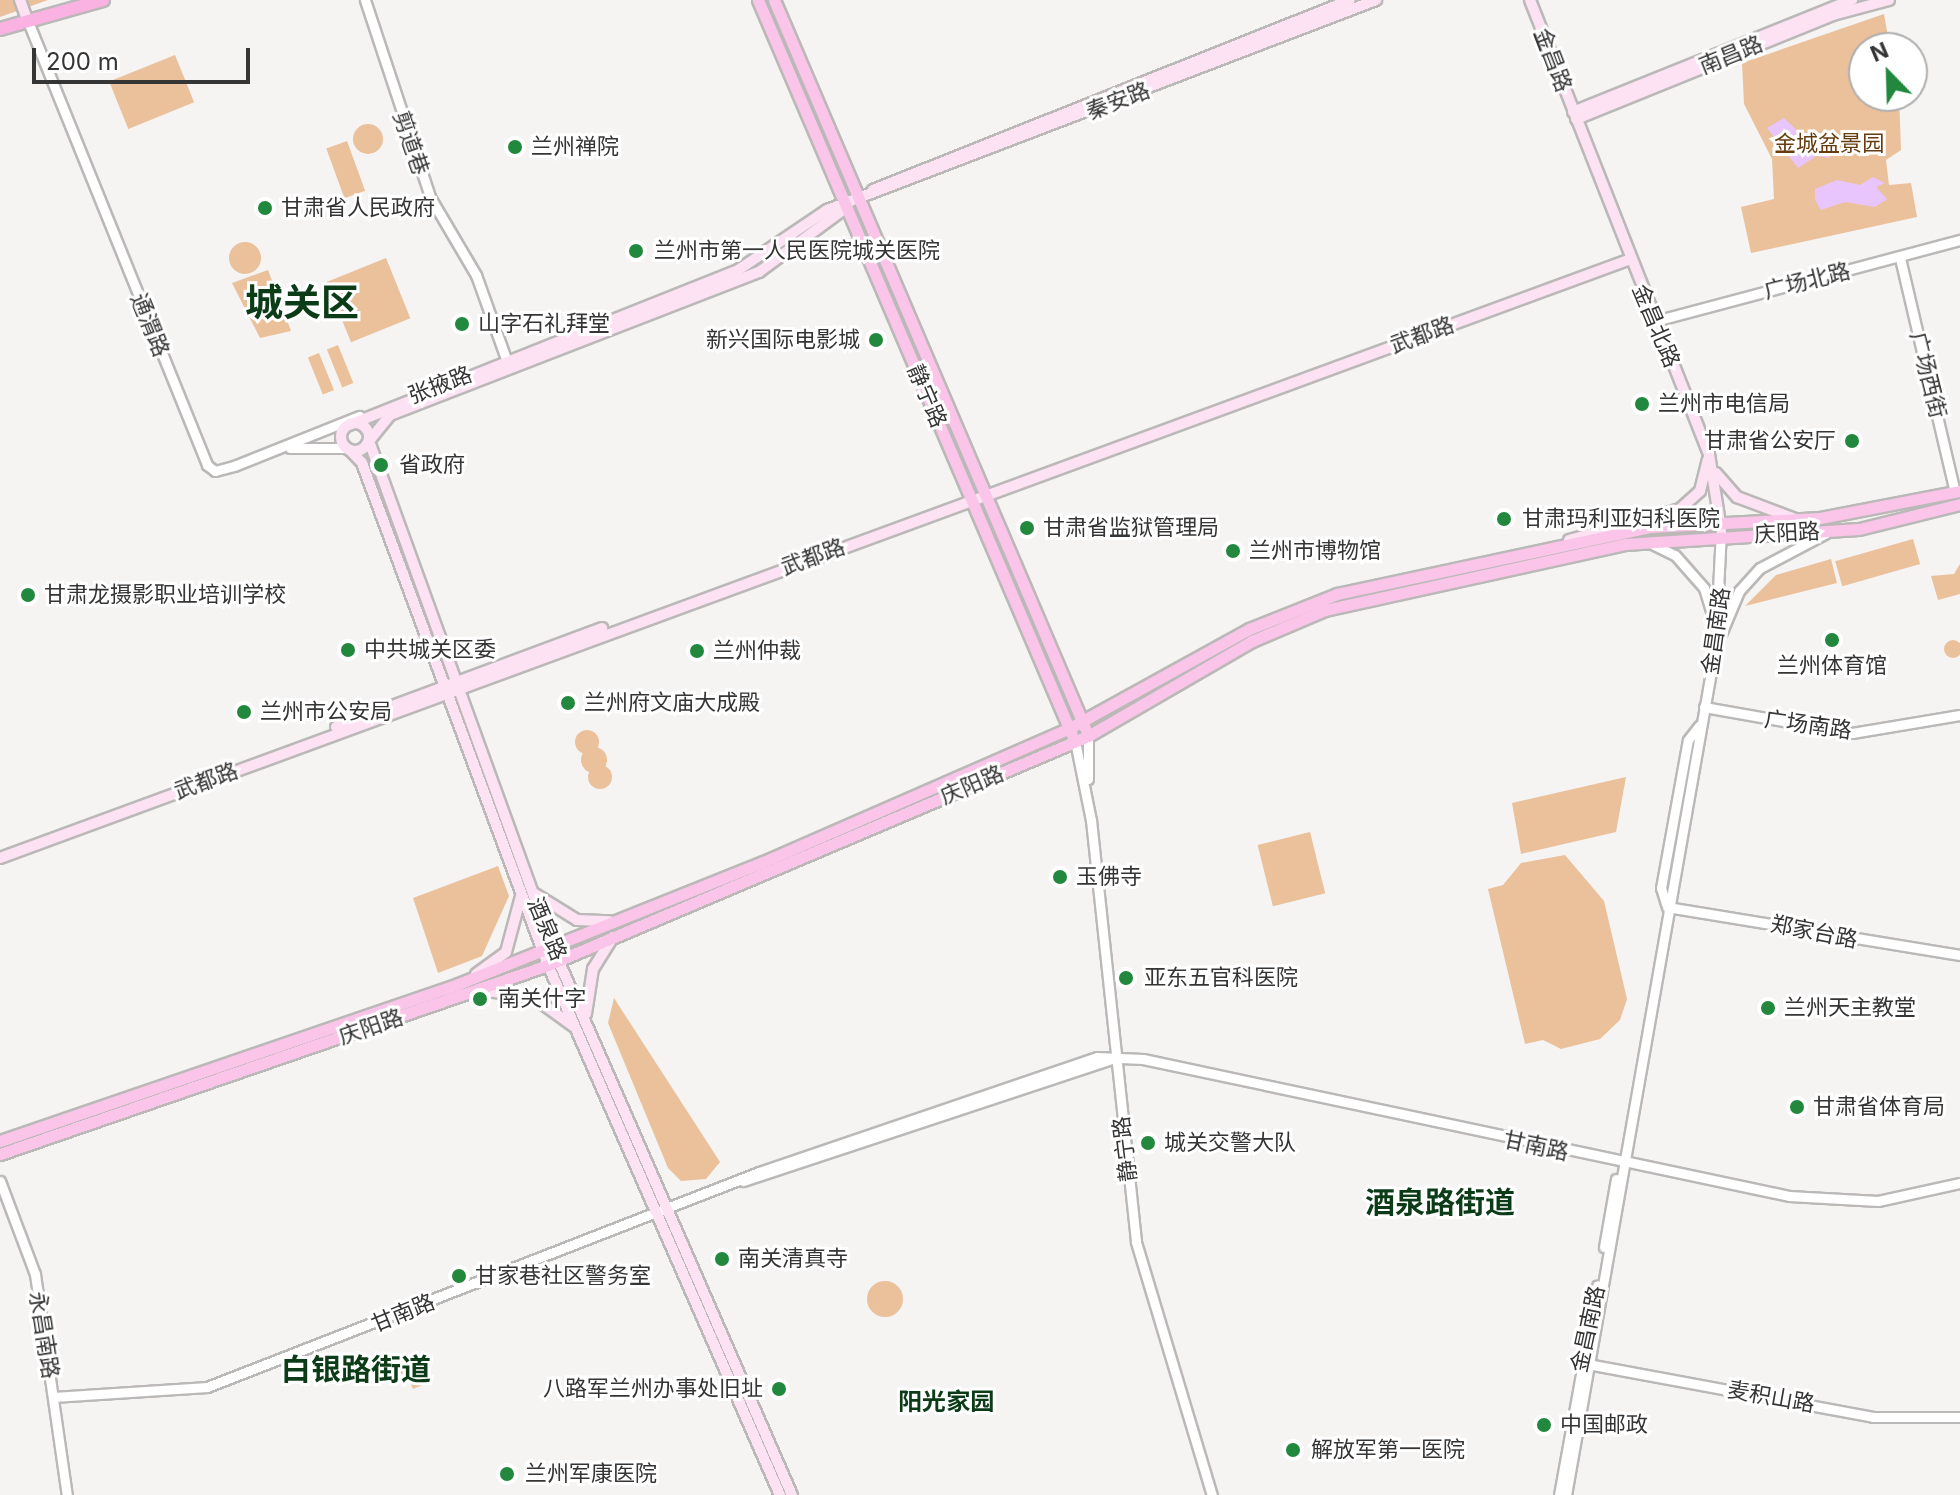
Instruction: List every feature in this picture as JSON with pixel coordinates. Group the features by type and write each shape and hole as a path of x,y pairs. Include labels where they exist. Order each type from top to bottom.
{"highway":[{"path":"0,23 23,9 66,0"},
{"path":"0,29 23,9 103,0"}],"main road":[{"name":"静宁路","path":"758,0 1075,741"},
{"name":"静宁路","path":"774,0 1088,736"},
{"name":"秦安路","path":"860,202 977,145 1350,0"},
{"name":"秦安路","path":"508,363 738,270 827,210 847,207 1376,0"},
{"name":"金昌路","path":"1530,0 1574,116"},
{"name":"南昌路","path":"1574,116 1830,5 1852,0"},
{"name":"南昌路","path":"1830,5 1889,0"},
{"name":"金昌北路","path":"1574,116 1627,257 1709,454 1721,529"},
{"name":"武都路","path":"0,858 970,496 1627,257"},
{"name":"张掖路","path":"349,425 373,411 508,363"},
{"path":"369,441 365,428 349,425 341,438 348,449 369,441 390,415 508,363"},
{"name":"酒泉路","path":"369,441 451,690"},
{"name":"酒泉路","path":"348,449 362,463 451,690 547,949 548,965 792,1495"},
{"path":"1567,541 1680,509 1700,491 1709,454"},
{"path":"1714,471 1737,497 1796,519"},
{"name":"庆阳路","path":"0,1154 548,965 1088,736 1252,641 1325,610 1625,544 1958,491"},
{"name":"庆阳路","path":"0,1141 466,981 628,917 1068,729 1249,629 1337,594 1567,541 1721,529 1832,530 1960,504"},
{"name":"武都路","path":"0,851 451,690"},
{"path":"524,884 544,905 577,920 628,917"},
{"path":"466,981 506,952 519,919 524,884"},
{"path":"587,1024 593,969 613,936"},
{"name":"酒泉路","path":"547,949 560,960 780,1495"},
{"path":"477,990 533,997 575,1027"}],"street":[{"name":"剪道巷","path":"365,0 430,197 476,275 508,363"},
{"name":"通渭路","path":"23,9 215,471 373,411"},
{"name":"广场北路","path":"1655,321 1960,240"},
{"name":"广场西街","path":"1900,258 1958,491"},
{"path":"324,430 349,425"},
{"path":"279,448 348,449"},
{"name":"金昌南路","path":"1559,1495 1586,1364 1715,649 1721,529"},
{"path":"1715,649 1739,591 1760,568 1832,530"},
{"path":"1625,544 1661,546 1694,575 1710,598 1715,649"},
{"name":"广场南路","path":"1704,707 1852,733 1960,715"},
{"name":"静宁路","path":"1088,736 1087,794 1136,1242 1212,1495"},
{"name":"静宁路","path":"1075,741 1087,794"},
{"name":"郑家台路","path":"1667,907 1960,955"},
{"name":"甘南路","path":"54,1397 207,1387 741,1181 1114,1058 1622,1165 1838,1202 1960,1183"},
{"name":"永昌南路","path":"0,1181 35,1274 67,1495"},
{"name":"金昌南路","path":"1566,1495 1586,1364"},
{"name":"麦积山路","path":"1586,1364 1873,1417 1960,1417"}],"green space":[{"path":"0,0 48,0 0,17"},
{"name":"金城盆景园","path":"1884,14 1887,32 1848,32 1848,112 1900,112 1901,150 1886,160 1889,185 1911,183 1917,217 1751,253 1741,207 1774,199 1772,159 1744,104 1742,63"},
{"path":"175,55 194,102 128,129 109,82"},
{"path":"368,124 379,128 383,139 379,150 368,154 357,150 353,139 357,128"},
{"path":"347,141 365,191 344,198 326,149"},
{"path":"245,242 256,247 261,258 256,269 245,274 234,269 229,258 234,247"},
{"path":"386,258 410,318 351,342 327,282"},
{"path":"268,270 291,331 260,338 232,283"},
{"path":"338,345 353,383 342,388 327,349"},
{"path":"319,353 334,390 323,395 308,357"},
{"path":"1913,539 1920,564 1842,586 1835,561"},
{"path":"1831,559 1837,583 1745,606 1776,575"},
{"path":"1960,564 1960,594 1938,600 1931,576 1954,574"},
{"path":"1949,640 1957,640 1962,649 1960,656 1949,658 1944,653 1944,645"},
{"path":"582,730 592,730 599,737 599,747 592,754 582,754 575,747 575,737"},
{"path":"594,747 603,751 607,760 603,769 594,773 585,769 581,760 585,751"},
{"path":"595,765 605,765 612,772 612,782 605,789 595,789 588,782 588,772"},
{"path":"1626,777 1616,832 1521,854 1512,803"},
{"path":"1310,832 1325,893 1273,906 1258,845"},
{"path":"1565,855 1604,901 1627,999 1620,1020 1600,1039 1561,1049 1543,1040 1525,1044 1488,889 1503,885 1521,863"},
{"path":"498,866 509,896 482,956 438,973 413,898"},
{"path":"614,998 720,1162 706,1179 681,1181 668,1168 608,1023"},
{"path":"885,1281 898,1286 903,1299 898,1312 885,1317 872,1312 867,1299 872,1286"},
{"path":"418,1352 430,1382 413,1389 406,1372 380,1383 374,1370"}],"shaded area":[{"path":"1784,118 1810,143 1827,146 1830,158 1816,156 1798,168 1767,128"},
{"path":"1873,177 1885,183 1876,187 1887,199 1875,207 1845,202 1821,210 1815,200 1815,189 1837,180 1860,185"}],"place":[{"name":"兰州禅院","path":"515,147"},
{"name":"甘肃省人民政府","path":"265,208"},
{"name":"兰州市第一人民医院城关医院","path":"636,251"},
{"name":"山字石礼拜堂","path":"462,324"},
{"name":"新兴国际电影城","path":"876,340"},
{"name":"兰州市电信局","path":"1642,404"},
{"name":"甘肃省公安厅","path":"1852,441"},
{"name":"省政府","path":"381,465"},
{"name":"甘肃玛利亚妇科医院","path":"1504,519"},
{"name":"甘肃省监狱管理局","path":"1027,528"},
{"name":"兰州市博物馆","path":"1233,551"},
{"name":"甘肃龙摄影职业培训学校","path":"28,595"},
{"name":"兰州体育馆","path":"1832,640"},
{"name":"中共城关区委","path":"348,650"},
{"name":"兰州仲裁","path":"697,651"},
{"name":"兰州府文庙大成殿","path":"568,703"},
{"name":"兰州市公安局","path":"244,712"},
{"name":"玉佛寺","path":"1060,877"},
{"name":"亚东五官科医院","path":"1126,978"},
{"name":"南关什字","path":"480,999"},
{"name":"兰州天主教堂","path":"1768,1008"},
{"name":"甘肃省体育局","path":"1797,1107"},
{"name":"城关交警大队","path":"1148,1143"},
{"name":"南关清真寺","path":"722,1259"},
{"name":"甘家巷社区警务室","path":"459,1276"},
{"name":"八路军兰州办事处旧址","path":"779,1389"},
{"name":"中国邮政","path":"1544,1425"},
{"name":"解放军第一医院","path":"1293,1450"},
{"name":"兰州军康医院","path":"507,1474"}],"district":[{"name":"城关区","path":"302,303"},
{"name":"酒泉路街道","path":"1440,1202"},
{"name":"白银路街道","path":"356,1369"},
{"name":"阳光家园","path":"946,1402"}]}
